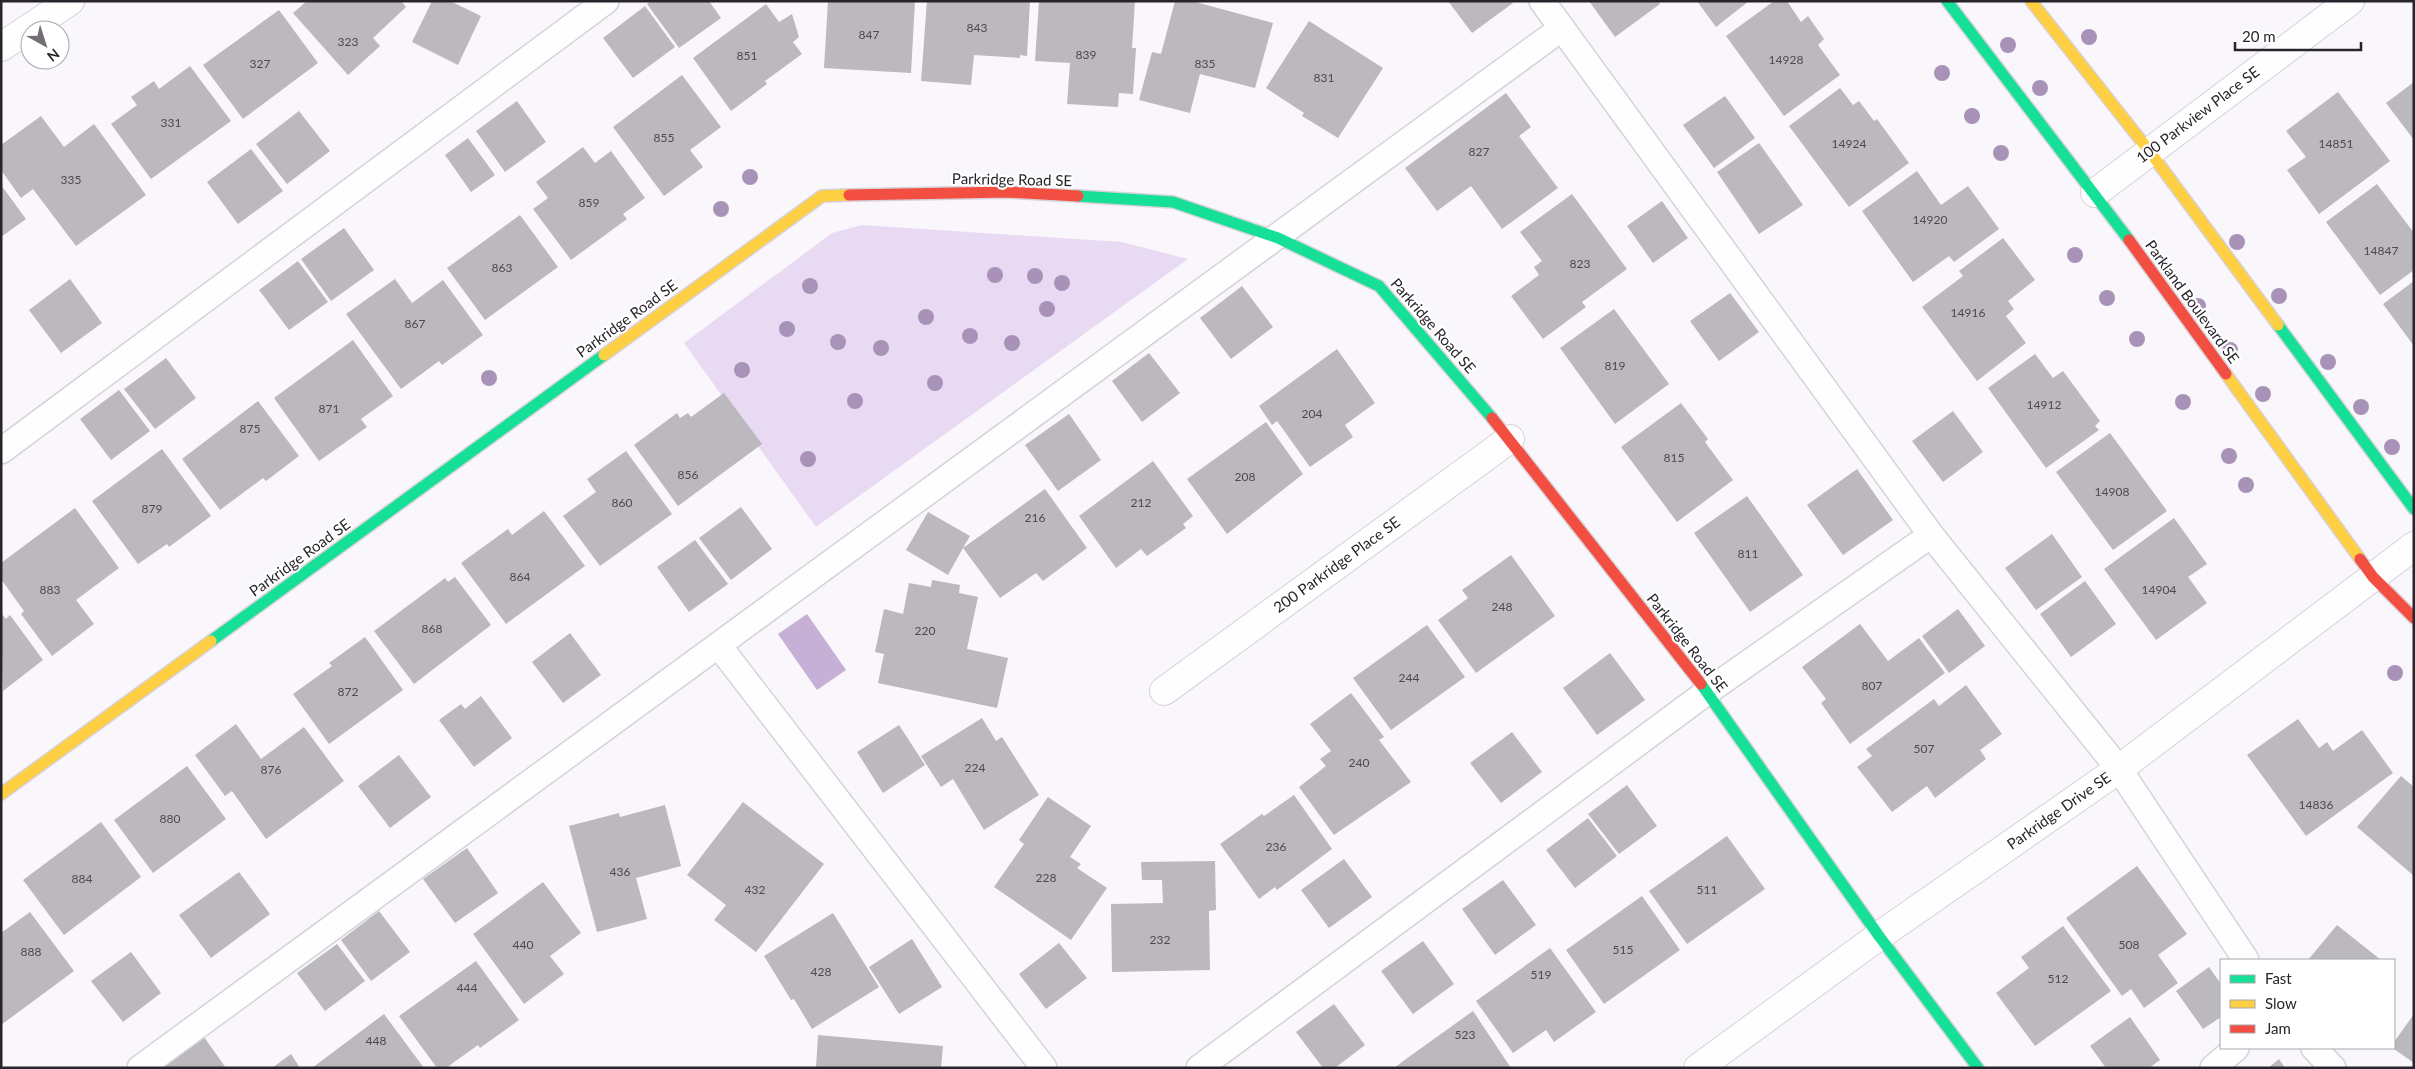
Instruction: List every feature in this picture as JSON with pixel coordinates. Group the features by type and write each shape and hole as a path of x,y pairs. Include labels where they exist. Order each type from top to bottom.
{"street":[{"path":"1,47 70,1"},
{"name":"Parkland Boulevard SE","path":"1947,1 2094,194 2373,577 2414,618"},
{"path":"2032,1 2150,152 2414,510"},
{"name":"100 Parkview Place SE","path":"2094,194 2350,1"},
{"name":"Parkridge Road SE","path":"1,794 822,196 1007,192 1173,202 1278,238 1379,286 1510,439 1707,692 1879,936 1978,1068"},
{"name":"200 Parkridge Place SE","path":"1164,691 1510,439"},
{"name":"Parkridge Drive SE","path":"1698,1068 1879,936 2119,769 2414,546"}],"lane":[{"path":"1,451 606,1"},
{"path":"1542,1 1931,535 2119,769 2245,959"},
{"path":"140,1068 1278,238 1562,28"},
{"path":"1199,1068 1707,692 1931,535"},
{"path":"718,646 1044,1068"},
{"path":"2213,1068 2235,1049"},
{"path":"2315,1049 2333,1068"}],"shaded area":[{"path":"862,225 1122,242 1188,259 816,527 684,343 832,233"},
{"path":"807,614 846,670 817,690 778,634"}],"building":[{"path":"307,1 401,1 406,7 373,38 380,46 348,75 293,13"},
{"path":"432,1 450,1 481,16 458,65 412,42"},
{"path":"651,1 709,1 721,18 679,48 647,4"},
{"path":"828,1 915,1 911,73 824,68"},
{"path":"927,1 1030,1 1027,56 1020,55 1020,58 974,55 971,85 921,81"},
{"path":"1039,1 1135,1 1132,48 1136,48 1133,94 1119,93 1118,107 1067,104 1070,63 1035,61"},
{"path":"1175,1 1192,1 1273,23 1255,88 1200,74 1190,113 1139,100 1152,52 1161,54"},
{"path":"1448,1 1511,1 1513,3 1472,33"},
{"path":"1589,1 1658,1 1660,4 1615,37"},
{"path":"1697,1 1749,1 1716,27"},
{"path":"1774,1 1787,1 1801,22 1808,16 1824,39 1818,45 1840,75 1784,116 1726,36"},
{"path":"766,4 779,22 792,14 799,37 793,42 802,54 765,81 767,84 731,111 693,58"},
{"path":"645,6 675,47 633,78 603,38"},
{"path":"279,10 318,63 243,119 203,65"},
{"path":"1309,21 1383,68 1338,138 1302,116 1304,113 1266,88"},
{"path":"190,66 231,121 151,179 111,124 137,105 131,97 154,81 159,89"},
{"path":"682,75 721,127 690,150 703,167 664,196 613,127"},
{"path":"2414,82 2414,140 2386,103"},
{"path":"1840,88 1853,105 1859,101 1874,121 1877,119 1909,163 1849,207 1789,126"},
{"path":"2338,92 2390,161 2319,214 2287,170 2306,157 2286,131"},
{"path":"1506,93 1531,127 1519,136 1558,188 1502,229 1471,186 1437,211 1405,168"},
{"path":"1725,96 1755,138 1714,168 1683,125"},
{"path":"517,101 546,142 505,172 476,131"},
{"path":"299,111 330,151 287,184 256,144"},
{"path":"41,116 64,147 94,124 146,195 76,246 33,189 21,198 1,170 1,145"},
{"path":"468,138 495,175 471,192 445,155"},
{"path":"1759,143 1803,205 1759,234 1717,172"},
{"path":"583,147 595,163 611,151 645,198 623,214 627,219 571,260 533,209 548,198 536,182"},
{"path":"251,149 283,191 238,224 207,182"},
{"path":"1917,171 1941,205 1968,186 1999,229 1954,262 1949,256 1913,282 1862,211"},
{"path":"2377,184 2414,233 2414,270 2380,295 2326,222"},
{"path":"1,185 26,219 1,237"},
{"path":"1572,194 1627,269 1582,302 1586,307 1543,339 1511,296 1539,275 1534,267 1542,261 1520,232"},
{"path":"1662,201 1688,238 1653,263 1627,226"},
{"path":"520,215 558,267 485,320 447,268"},
{"path":"344,228 374,270 331,301 301,259"},
{"path":"2003,238 2035,280 2008,301 2014,309 2006,316 2026,343 1977,381 1922,307 1963,276 1959,271"},
{"path":"298,261 328,302 289,330 259,290"},
{"path":"70,279 102,323 61,353 29,310"},
{"path":"395,279 412,303 443,280 483,335 442,365 439,361 401,389 346,314"},
{"path":"2414,281 2414,346 2383,304"},
{"path":"1242,286 1273,327 1231,359 1200,318"},
{"path":"1730,293 1759,332 1719,361 1690,321"},
{"path":"1614,309 1669,384 1615,424 1560,348"},
{"path":"353,340 393,396 361,419 367,427 319,461 274,398"},
{"path":"1337,349 1375,403 1345,425 1353,437 1310,467 1277,421 1272,425 1259,406"},
{"path":"1149,353 1180,393 1142,422 1112,381"},
{"path":"2035,354 2053,378 2063,371 2100,421 2095,426 2099,430 2046,468 1988,388"},
{"path":"166,358 196,398 155,429 124,389"},
{"path":"119,390 150,431 111,460 80,419"},
{"path":"724,393 762,444 678,506 634,445 677,413 680,418 688,413 691,417"},
{"path":"258,401 299,456 266,481 263,478 220,510 182,459"},
{"path":"1681,403 1708,439 1705,442 1733,480 1677,522 1621,447"},
{"path":"1953,411 1983,452 1943,482 1912,441"},
{"path":"1069,414 1101,460 1058,491 1025,445"},
{"path":"1266,422 1303,474 1227,534 1187,479"},
{"path":"2110,433 2167,511 2113,550 2056,472"},
{"path":"162,449 211,516 169,547 167,544 138,564 92,501"},
{"path":"626,451 672,514 600,566 563,516 596,492 587,479"},
{"path":"1153,461 1193,516 1183,524 1186,528 1147,556 1141,549 1116,568 1079,516"},
{"path":"1857,469 1893,520 1843,555 1807,505"},
{"path":"1045,489 1087,548 1043,581 1036,573 1000,598 963,548"},
{"path":"1747,496 1803,575 1750,612 1694,533"},
{"path":"741,507 772,549 731,580 699,538"},
{"path":"75,508 119,568 76,600 94,624 52,656 21,614 24,611 1,579 1,563"},
{"path":"544,511 585,566 506,624 461,563 508,529 512,535"},
{"path":"928,512 970,536 948,575 906,550"},
{"path":"2174,518 2207,564 2188,577 2207,603 2156,640 2104,569"},
{"path":"2052,534 2082,577 2036,610 2005,568"},
{"path":"695,540 728,584 689,612 657,567"},
{"path":"1511,555 1555,616 1476,673 1438,620 1468,598 1462,590"},
{"path":"455,577 491,625 414,684 374,631 445,578 448,582"},
{"path":"932,580 960,585 959,593 978,597 967,649 1008,658 997,708 878,683 884,654 875,652 884,609 903,614 909,583 931,587"},
{"path":"2085,581 2116,624 2071,657 2040,614"},
{"path":"1958,609 1985,646 1949,673 1922,636"},
{"path":"1,613 6,619 10,615 43,660 3,691"},
{"path":"1860,624 1888,661 1919,638 1945,673 1850,744 1821,703 1826,699 1802,667"},
{"path":"1427,625 1465,677 1391,730 1353,678"},
{"path":"570,633 601,675 563,703 532,662"},
{"path":"365,637 403,690 329,744 293,694 332,666 329,663"},
{"path":"1610,653 1645,700 1597,735 1563,688"},
{"path":"1966,685 2002,734 1980,750 1986,759 1935,798 1927,786 1892,812 1857,767 1872,756 1866,749 1934,699 1939,706"},
{"path":"1351,693 1384,737 1379,740 1411,782 1334,835 1299,787 1326,766 1320,759 1331,751 1310,724"},
{"path":"481,696 512,738 474,767 439,720 461,704 465,709"},
{"path":"982,718 996,741 1002,737 1039,795 984,830 953,779 941,787 921,756"},
{"path":"2298,719 2319,748 2327,742 2333,751 2362,730 2393,773 2306,836 2247,755"},
{"path":"236,724 261,759 304,727 344,781 266,839 232,791 225,796 195,755"},
{"path":"899,725 925,765 883,793 857,752"},
{"path":"1512,732 1542,772 1501,803 1470,763"},
{"path":"399,755 431,797 390,828 358,786"},
{"path":"187,766 226,819 153,873 114,820"},
{"path":"2401,776 2414,787 2414,876 2357,827"},
{"path":"1627,785 1657,826 1619,854 1588,814"},
{"path":"1294,795 1332,849 1277,890 1275,887 1259,899 1220,844 1262,814 1264,816"},
{"path":"1048,797 1091,826 1070,857 1081,864 1077,868 1107,888 1071,940 994,887 1024,844 1019,840"},
{"path":"743,802 824,864 756,952 714,920 726,905 687,875"},
{"path":"665,805 681,866 636,878 647,919 597,932 569,826 619,813 620,817"},
{"path":"1588,818 1617,856 1575,888 1546,850"},
{"path":"101,822 141,877 64,935 23,880"},
{"path":"1727,836 1765,889 1687,944 1649,891"},
{"path":"467,848 498,893 455,923 423,879"},
{"path":"1344,859 1372,897 1329,928 1301,890"},
{"path":"1215,861 1216,910 1209,911 1210,970 1112,972 1111,904 1163,903 1162,880 1142,880 1141,862"},
{"path":"2137,866 2187,934 2158,955 2178,983 2144,1008 2131,989 2122,996 2066,918"},
{"path":"239,872 270,914 211,958 179,915"},
{"path":"1503,880 1536,925 1495,955 1462,909"},
{"path":"543,882 581,933 550,956 564,974 524,1004 473,934"},
{"path":"1642,896 1680,950 1604,1004 1566,950"},
{"path":"379,911 410,952 371,981 341,940"},
{"path":"30,912 74,971 1,1025 1,933"},
{"path":"833,913 879,987 812,1029 794,999 791,1000 764,956"},
{"path":"2337,925 2380,959 2309,959"},
{"path":"2063,926 2111,991 2035,1046 1996,993 2029,968 2021,957"},
{"path":"912,939 942,987 899,1014 869,967"},
{"path":"1423,941 1454,984 1413,1014 1381,971"},
{"path":"1059,943 1087,978 1046,1009 1019,974"},
{"path":"337,944 365,981 325,1011 297,973"},
{"path":"1550,948 1596,1012 1554,1042 1546,1030 1513,1053 1476,1001"},
{"path":"131,952 161,993 123,1022 91,981"},
{"path":"476,961 519,1020 480,1048 478,1045 446,1068 437,1068 399,1016"},
{"path":"2209,967 2220,983 2220,1018 2203,1029 2176,991"},
{"path":"1334,1004 1365,1045 1335,1068 1323,1068 1296,1032"},
{"path":"1473,1011 1511,1068 1394,1068 1406,1059"},
{"path":"384,1014 424,1068 312,1068"},
{"path":"2414,1014 2414,1063 2394,1049 2395,1041"},
{"path":"2130,1017 2160,1060 2149,1068 2106,1068 2090,1046"},
{"path":"818,1035 943,1046 941,1068 816,1068"},
{"path":"204,1037 226,1068 162,1068"},
{"path":"291,1054 300,1068 272,1068"},
{"path":"2279,1059 2285,1068 2268,1068"}],"traffic: fast":[{"path":"1947,1 2129,240"},
{"path":"1078,196 1173,202 1278,238 1379,286 1492,418"},
{"path":"2278,325 2414,509"},
{"path":"211,641 604,355"},
{"path":"1701,684 1879,936 1978,1068"}],"traffic: slow":[{"path":"2031,1 2150,152 2278,325"},
{"path":"604,355 822,196 849,195"},
{"path":"2226,374 2360,559"},
{"path":"1,794 211,641"}],"traffic: jam":[{"path":"849,195 1007,192 1078,196"},
{"path":"2129,240 2226,374"},
{"path":"1492,418 1701,684"},
{"path":"2360,559 2373,577 2414,618"}]}
